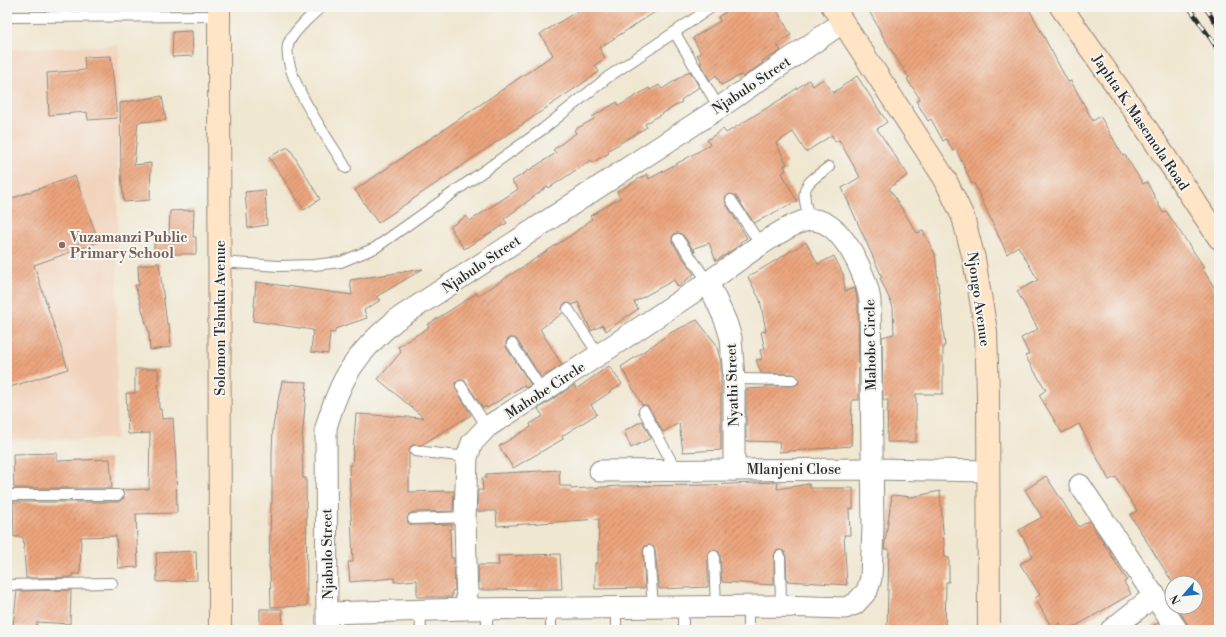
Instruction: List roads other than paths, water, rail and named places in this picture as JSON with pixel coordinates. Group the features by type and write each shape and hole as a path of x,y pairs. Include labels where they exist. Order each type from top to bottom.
{"street":[{"name":"Japhta K. Masemola Road","path":"1062,7 1136,113 1219,238"},
{"name":"Solomon Tshuku Avenue","path":"219,12 220,630"},
{"name":"Njabulo Street","path":"328,622 326,428 333,401 342,381 363,350 396,320 719,108 838,14"},
{"name":"Njongo Avenue","path":"838,14 945,179 963,217 974,259 986,331 989,630"},
{"name":"Mahobe Circle","path":"328,622 420,620 477,609 716,608 781,606 846,608 856,604 865,594 871,578 873,527 870,301 868,288 860,266 843,240 828,223 810,220 798,223 761,245 599,355 487,427 472,443 467,457 465,517 477,609"},
{"name":"Nyathi Street","path":"708,282 726,322 731,338 734,379 734,470"},
{"name":"Mlanjeni Close","path":"600,471 872,469 988,471"},
{"path":"1080,485 1177,630"},
{"path":"1111,630 1155,595"}],"lane":[{"path":"322,7 295,33 288,45 288,59 294,80 346,168"},
{"path":"220,262 279,266 314,265 341,262 375,248 543,129 608,77 712,7"},
{"path":"7,17 219,12"},
{"path":"675,33 719,108"},
{"path":"810,220 804,193 812,179 829,167"},
{"path":"731,200 761,245"},
{"path":"678,239 708,282"},
{"path":"568,309 599,355"},
{"path":"512,344 543,392"},
{"path":"734,379 793,380"},
{"path":"461,386 487,427"},
{"path":"644,411 676,470"},
{"path":"415,451 467,457"},
{"path":"7,495 118,494"},
{"path":"413,518 465,517"},
{"path":"649,551 653,608"},
{"path":"714,556 716,608"},
{"path":"780,556 781,606"},
{"path":"7,585 112,584"},
{"path":"748,607 748,630"},
{"path":"616,608 616,630"},
{"path":"683,608 683,630"},
{"path":"477,609 487,630"},
{"path":"551,609 551,630"}],"railway":[{"path":"1189,7 1219,51"},
{"path":"1205,7 1219,28"}],"place":[{"name":"Vuzamanzi Public Primary School","path":"62,245"}]}
